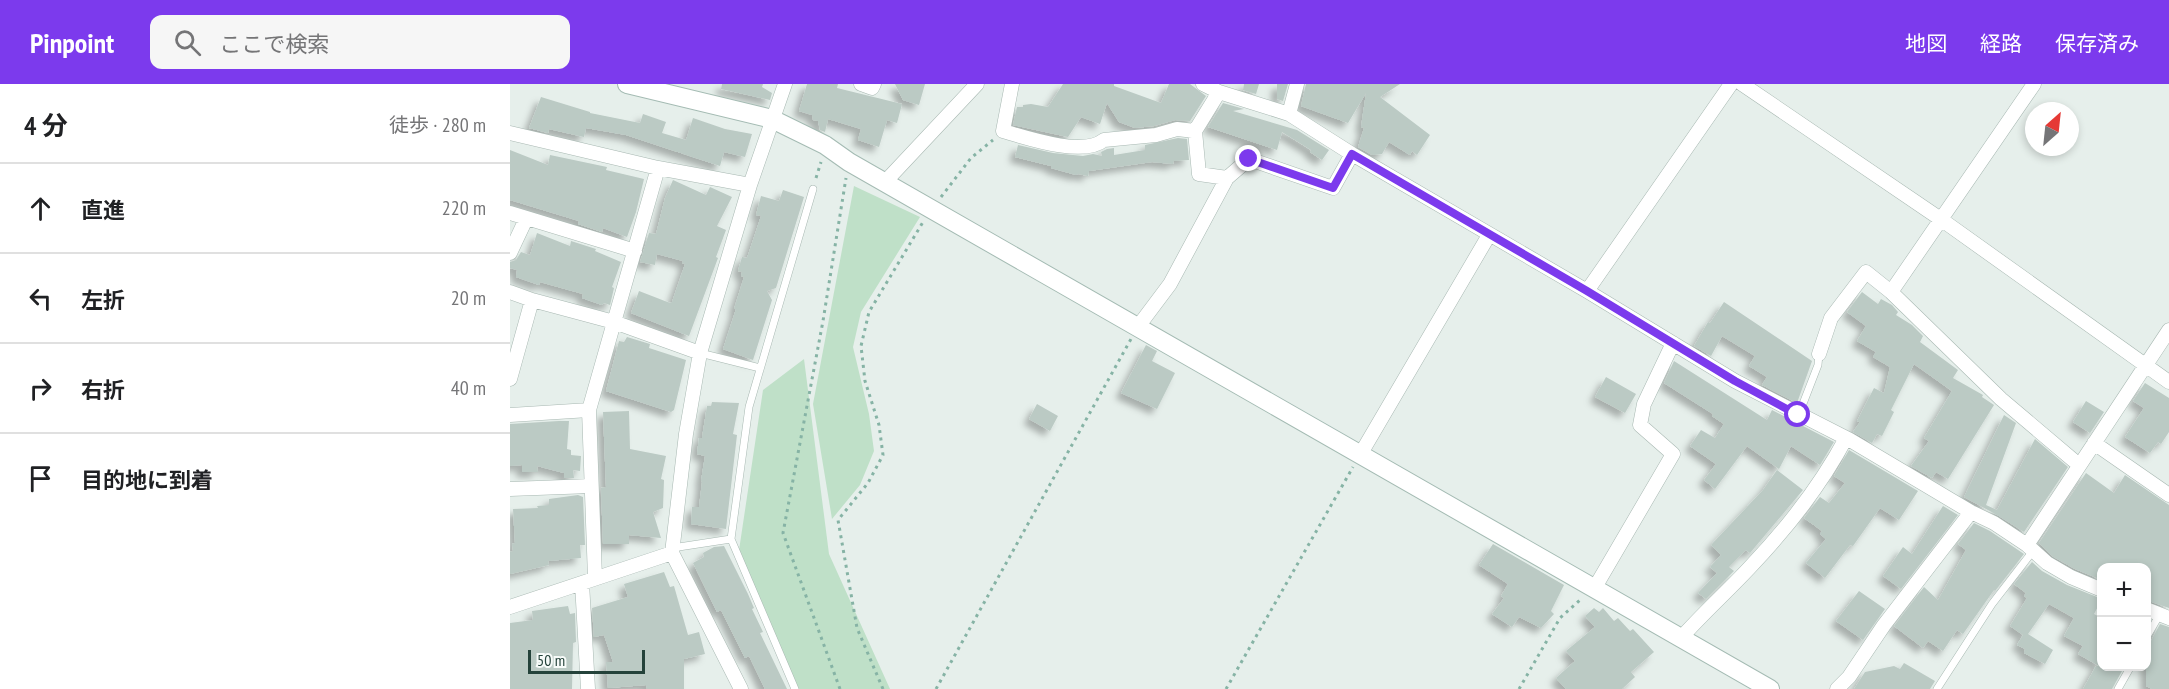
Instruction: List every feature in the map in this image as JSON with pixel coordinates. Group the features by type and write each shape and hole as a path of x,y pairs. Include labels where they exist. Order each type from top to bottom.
{"street":[{"path":"741,689 672,550 686,434 700,352 750,185 785,84"},
{"path":"861,84 873,88 874,84"},
{"path":"885,182 977,84"},
{"path":"1012,84 1003,131 1051,146 1097,146 1104,140 1156,135 1177,129 1195,131"},
{"path":"1203,84 1219,92 1289,114 1352,154 1587,291 1735,381 1846,438 1971,512 1994,523 2047,563 2071,577 2097,588"},
{"path":"1289,114 1297,84"},
{"path":"1587,291 1731,84"},
{"path":"1742,84 1942,220 2169,382"},
{"path":"1891,292 2034,84"},
{"path":"635,85 772,119 825,146 1137,328 1770,689"},
{"path":"1219,92 1195,131 1199,174 1227,178"},
{"path":"510,133 658,168 750,185"},
{"path":"1137,328 1170,284 1227,178 1249,159 1333,188 1352,154"},
{"path":"595,578 589,410 658,168"},
{"path":"510,213 635,251"},
{"path":"510,253 526,219"},
{"path":"1360,455 1489,235"},
{"path":"1819,354 1831,318 1866,273 1891,292 2001,399 2079,465"},
{"path":"510,292 614,322 700,352"},
{"path":"510,379 532,300"},
{"path":"2030,548 2079,465 2169,330"},
{"path":"1594,589 1674,454 1640,425 1644,404 1673,343"},
{"path":"510,415 589,410"},
{"path":"1681,638 1780,534 1816,487 1846,438"},
{"path":"2094,443 2169,495"},
{"path":"510,489 591,486"},
{"path":"1837,689 1849,678 1884,625 1971,512"},
{"path":"510,607 582,584 672,550"},
{"path":"582,584 588,689"}],"lane":[{"path":"795,689 731,539 748,407 813,189"},
{"path":"700,352 760,368"},
{"path":"1798,415 1818,365 1819,354"},
{"path":"672,550 731,539"},
{"path":"1937,689 2030,548"},
{"path":"2151,628 2158,614"},
{"path":"2118,689 2128,671"}],"path":[{"path":"939,199 971,158 1003,131"},
{"path":"813,189 825,146"},
{"path":"840,689 783,533 823,321 849,162"},
{"path":"883,689 857,628 838,520 868,483 883,455 879,425 864,381 861,346 869,312 923,222"},
{"path":"936,689 1137,328"},
{"path":"1226,689 1360,455"},
{"path":"1519,689 1560,618 1594,589"}],"green space":[{"path":"854,186 920,217 861,312 853,347 869,414 874,451 860,485 832,519 813,404"},
{"path":"804,359 829,554 890,689 798,689 738,557 763,390"}],"building":[{"path":"722,84 763,84 762,87 772,93 770,100 721,89"},
{"path":"807,84 838,84 837,88 902,104 897,123 887,120 879,147 858,140 861,129 828,119 825,132 820,130 818,121 813,120 812,115 799,111"},
{"path":"895,84 925,84 919,105 903,100"},
{"path":"1063,84 1114,84 1114,86 1161,103 1169,84 1190,84 1206,96 1190,121 1175,120 1135,128 1119,122 1107,103 1100,124 1081,117 1068,137 1013,125 1017,107 1031,104 1048,107"},
{"path":"1244,84 1259,84 1256,94 1243,90"},
{"path":"1277,84 1288,84 1283,101 1277,99"},
{"path":"1306,84 1400,84 1380,97 1430,135 1417,155 1412,151 1410,155 1389,142 1382,154 1372,155 1358,147 1364,128 1361,127 1366,93 1348,123 1301,106"},
{"path":"541,97 590,113 640,123 643,114 666,122 662,133 686,140 693,118 725,129 752,134 745,157 724,152 720,166 626,135 586,128 584,137 549,129 548,133 529,128"},
{"path":"1223,103 1244,109 1233,111 1297,130 1329,150 1322,160 1310,152 1311,150 1282,132 1277,150 1208,127"},
{"path":"1178,138 1187,139 1189,160 1174,161 1173,164 1152,162 1089,171 1088,176 1076,175 1015,157 1018,145 1053,153 1102,156 1101,152 1107,149 1114,148 1114,155 1145,150 1145,145"},
{"path":"510,150 548,165 550,155 607,167 606,170 644,179 627,237 603,228 602,232 578,224 579,221 510,200"},
{"path":"673,180 706,195 710,187 732,197 717,226 726,230 689,336 631,313 639,291 672,302 685,264 682,263 683,261 657,254 655,265 640,262 649,233 656,234 665,198"},
{"path":"783,190 804,197 776,288 767,291 772,300 753,360 723,349 744,277 741,276 742,272 738,271 742,257 747,258 761,216 756,215 761,196 779,201"},
{"path":"537,233 570,246 571,241 596,249 595,251 621,262 612,287 614,288 610,305 604,303 602,305 582,298 583,294 540,282 539,285 516,277 517,270 510,268 510,262 516,260 521,252 530,255"},
{"path":"1862,292 1878,304 1881,299 1892,305 1898,312 1896,315 1912,325 1923,336 1920,342 1958,370 1953,378 1983,395 1982,397 1994,405 1948,479 1936,472 1932,478 1911,466 1929,441 1924,438 1952,391 1914,364 1891,410 1894,412 1882,436 1877,434 1872,443 1853,432 1860,422 1857,421 1874,388 1884,393 1890,367 1873,357 1876,352 1857,341 1866,326 1847,312"},
{"path":"1724,302 1812,361 1797,403 1762,385 1767,377 1749,366 1755,356 1722,336 1711,356 1694,346 1708,322 1710,323"},
{"path":"627,337 650,344 649,348 686,360 674,410 671,412 606,391 619,341 624,342"},
{"path":"1146,345 1157,351 1152,361 1175,373 1157,409 1121,393"},
{"path":"1674,361 1767,420 1772,410 1834,442 1820,465 1791,446 1779,469 1747,446 1715,489 1704,480 1716,464 1690,446 1701,430 1715,438 1724,424 1712,416 1713,414 1664,383"},
{"path":"1606,377 1636,394 1625,413 1595,397"},
{"path":"2145,383 2169,398 2169,432 2161,444 2158,442 2150,453 2125,437 2144,408 2133,401"},
{"path":"2086,401 2104,412 2090,433 2073,422"},
{"path":"712,402 739,403 733,434 737,435 726,529 691,524 692,507 699,507 705,456 697,454 699,438 702,438 707,406 711,406"},
{"path":"1037,404 1058,416 1050,431 1029,419"},
{"path":"629,411 630,449 666,456 661,479 664,480 663,508 653,512 661,538 629,535 629,544 603,544 601,488 606,487 603,412"},
{"path":"2004,415 2016,423 1986,505 1997,510 2035,439 2068,467 2024,532 1964,497"},
{"path":"569,421 567,449 571,450 571,455 581,456 580,471 573,470 574,478 564,478 564,473 537,466 538,472 522,472 522,465 510,466 510,424"},
{"path":"1849,450 1918,491 1899,520 1880,508 1853,546 1850,545 1825,578 1806,563 1826,539 1820,534 1822,531 1804,518 1820,497 1829,503 1845,483 1834,476"},
{"path":"1777,470 1803,490 1750,553 1746,550 1729,567 1734,571 1706,599 1698,593 1717,573 1710,567 1721,555 1711,545 1763,490"},
{"path":"2086,473 2114,493 2125,475 2169,505 2169,608 2151,602 2151,563 2097,563 2097,578 2052,556 2039,543"},
{"path":"578,495 583,497 585,545 580,545 581,558 548,561 549,565 510,574 510,552 513,551 512,544 515,543 513,509 538,508 537,506 549,505 549,499"},
{"path":"1943,506 1958,515 1901,589 1883,576 1903,547 1912,554"},
{"path":"1974,523 2024,554 1994,590 1963,634 1957,630 1943,651 1928,641 1923,648 1894,626 1924,587 1938,600 1966,550 1958,544"},
{"path":"1493,544 1564,585 1551,611 1554,614 1541,628 1519,617 1512,627 1492,614 1504,598 1501,596 1508,584 1479,565"},
{"path":"724,546 748,594 763,632 760,633 787,689 765,689 749,656 745,658 721,610 717,612 693,563 704,557 703,553 714,547"},
{"path":"2032,562 2042,571 2067,585 2097,597 2097,608 2094,614 2097,616 2097,665 2078,654 2083,646 2064,636 2074,618 2049,604 2028,634 2053,650 2045,664 2024,653 2025,649 2017,645 2023,635 2010,626 2027,598 2024,596 2026,593 2014,584"},
{"path":"664,572 670,587 674,586 688,635 699,632 705,654 684,659 684,689 647,689 646,685 608,688 606,662 613,662 604,635 594,637 592,608 628,597 624,584"},
{"path":"1859,591 1885,609 1863,640 1836,621"},
{"path":"568,606 570,614 575,613 576,642 573,643 572,689 510,689 510,623 533,620 532,611"},
{"path":"1594,608 1599,612 1603,608 1614,621 1618,618 1630,631 1633,629 1654,652 1631,672 1635,677 1622,689 1566,689 1556,678 1575,661 1566,651 1595,627 1585,616"},
{"path":"2160,624 2169,627 2169,689 2152,689 2146,686 2146,671 2151,671 2151,641"},
{"path":"1904,663 1935,681 1930,689 1854,689 1865,672 1894,666 1900,669"},
{"path":"2096,666 2097,671 2122,671 2112,689 2083,689"}],"route":[{"path":"1249,159 1333,188 1352,154 1587,291 1735,381 1798,415"}]}
